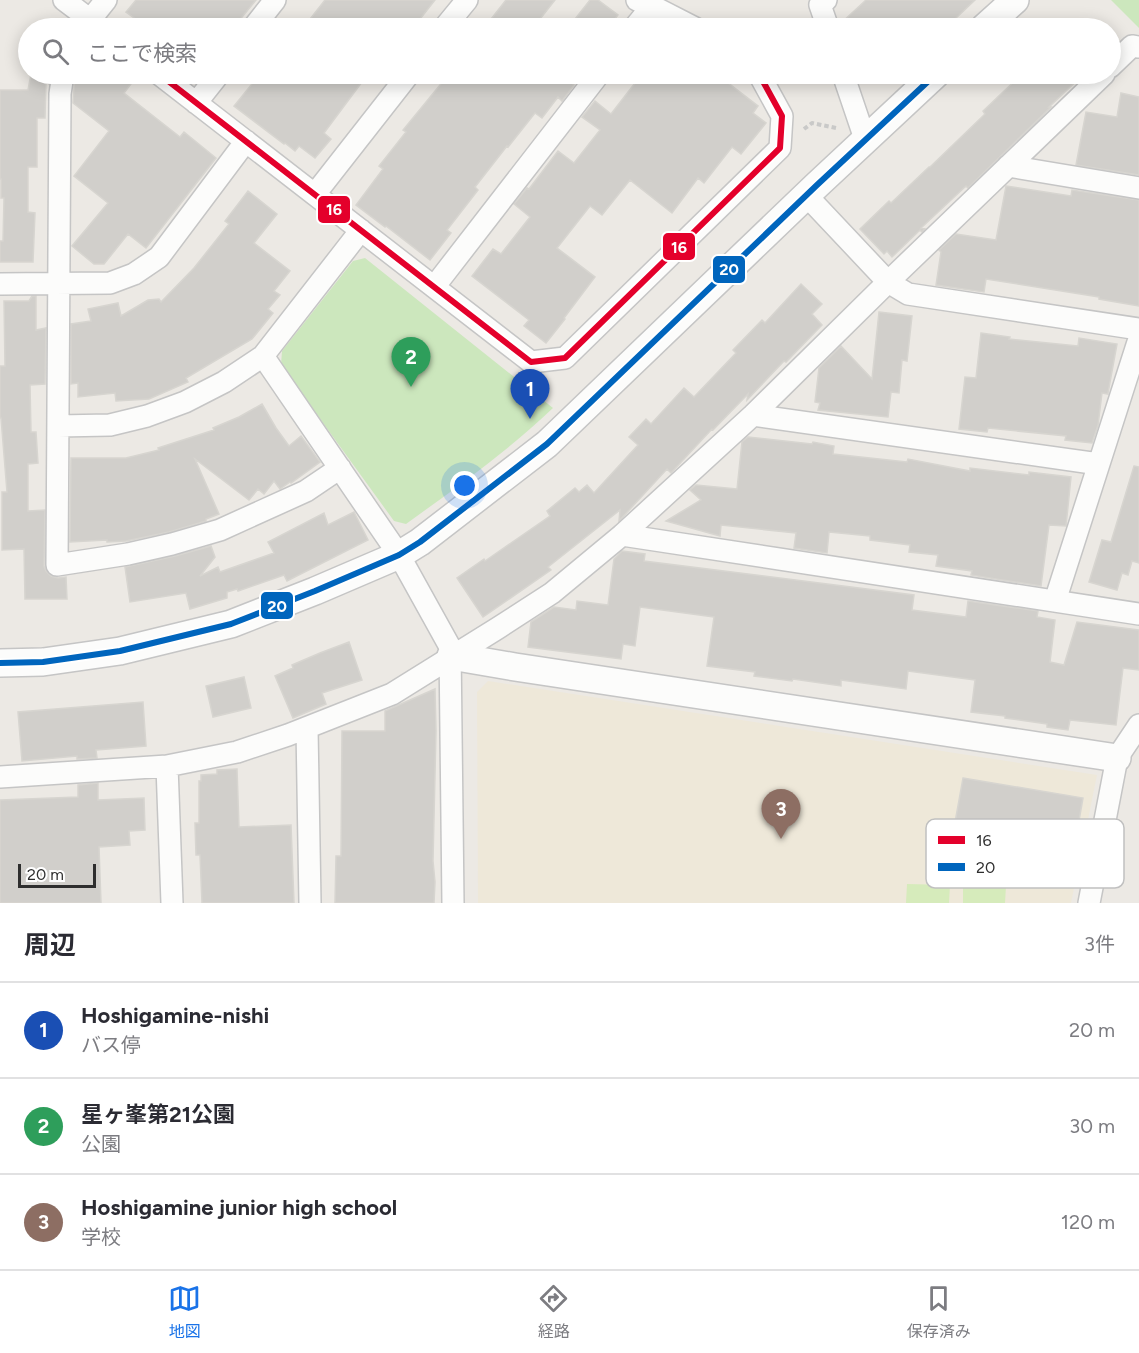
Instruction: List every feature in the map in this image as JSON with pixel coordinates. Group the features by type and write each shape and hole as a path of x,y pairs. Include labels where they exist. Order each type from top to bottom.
{"street":[{"path":"64,0 83,18"},
{"path":"96,18 106,0"},
{"path":"261,18 275,0"},
{"path":"452,18 467,0"},
{"path":"825,18 820,5 826,0"},
{"path":"995,18 1015,0"},
{"path":"638,18 645,3 675,18"},
{"path":"1121,56 1132,46 1139,47"},
{"path":"62,84 57,565 128,554 220,530 306,491 340,468"},
{"path":"172,84 531,362 565,358 780,148 782,116 764,84"},
{"path":"196,103 211,84"},
{"path":"315,194 401,84"},
{"path":"434,287 591,84"},
{"path":"846,84 864,140"},
{"path":"0,663 43,662 120,651 231,624 399,555 420,542 547,444 925,84"},
{"path":"0,777 167,766 237,752 307,728 392,694 498,628 552,592 622,535 753,415 1094,84"},
{"path":"0,284 110,283 134,274 159,257 246,141"},
{"path":"1008,166 1139,188"},
{"path":"806,195 888,282 908,294 1139,329"},
{"path":"58,426 110,425 147,416 185,402 224,382 263,356 361,230"},
{"path":"1055,601 1139,339"},
{"path":"263,356 399,555 450,647 453,903"},
{"path":"753,415 1099,464"},
{"path":"622,535 1139,614"},
{"path":"451,656 1117,758"},
{"path":"1105,819 1117,758 1139,725"},
{"path":"307,728 310,903"},
{"path":"167,766 172,903"},
{"path":"1089,903 1092,888"}],"path":[{"path":"780,148 812,123 842,130 864,140"}],"shaded area":[{"path":"488,681 1097,775 1088,819 926,819 926,888 1074,888 1071,903 478,903 477,692"}],"green space":[{"path":"1111,0 1139,0 1139,28"},
{"path":"365,258 553,408 500,454 406,524 394,521 281,365 282,351 353,261"},
{"path":"907,884 926,884 926,888 950,888 949,903 906,903"},
{"path":"963,888 1006,888 1005,903 963,903"}],"building":[{"path":"136,0 256,0 241,18 134,18 126,12"},
{"path":"325,0 435,0 421,18 311,18"},
{"path":"506,0 555,0 541,18 492,18"},
{"path":"590,0 598,0 618,15 616,18 576,18"},
{"path":"866,0 975,0 956,18 846,18"},
{"path":"29,84 46,84 45,118 37,118 37,167 28,167 28,212 35,213 33,262 0,262 4,198 1,198 0,179 0,90 28,90"},
{"path":"74,84 131,84 124,93 180,137 184,132 216,158 146,248 128,234 104,264 94,264 72,246 108,203 74,176 109,131 73,103"},
{"path":"252,84 361,84 324,133 331,139 315,158 299,146 295,151 284,144 234,106"},
{"path":"441,84 574,85 562,101 558,97 542,118 535,113 507,146 475,187 478,190 447,230 451,233 430,260 356,205 383,169 379,166 406,132 403,130"},
{"path":"634,84 730,84 758,106 753,113 766,123 741,154 732,147 704,183 698,178 672,213 630,180 602,215 590,206 557,248 595,277 546,343 524,326 529,320 472,276 493,249 501,254 530,217 514,204 527,188 529,189 558,151 574,163 600,130 582,117 595,101 611,114"},
{"path":"1011,84 1073,84 968,188 966,186 921,228 925,229 922,232 920,230 892,257 887,251 884,254 860,229 930,167 985,114 983,111"},
{"path":"1121,93 1139,97 1139,175 1076,165 1086,112 1117,117"},
{"path":"1006,186 1071,196 1072,190 1139,200 1139,306 1099,299 1099,297 986,279 984,292 936,285 941,252 939,250 956,234 996,240"},
{"path":"248,191 277,214 254,243 290,271 274,291 280,295 268,309 273,313 252,339 186,378 188,382 149,399 116,401 115,393 78,397 78,383 71,384 71,324 91,321 88,309 118,303 121,316 148,300 159,299 161,302 194,268 229,224 225,221"},
{"path":"801,284 822,304 812,314 822,325 747,400 748,394 712,429 671,473 667,469 619,521 620,510 548,567 551,570 483,617 457,578 550,516 547,511 575,488 579,492 587,485 594,493 638,445 629,437 646,419 651,424 684,388 694,397 736,353 733,350 762,320 765,323"},
{"path":"32,296 36,296 36,330 46,328 45,384 30,385 31,432 36,432 38,463 28,464 28,511 45,510 44,566 51,576 66,577 67,599 25,599 24,549 2,550 2,492 7,492 0,418 0,366 5,366 4,301 29,301"},
{"path":"879,312 912,316 907,361 902,360 899,393 891,392 888,417 818,410 820,403 815,402 819,368 841,346 872,379"},
{"path":"981,333 1010,337 1009,339 1078,346 1079,338 1117,344 1108,394 1102,393 1098,425 1092,443 1065,440 1066,436 988,428 987,432 959,429 965,377 976,378"},
{"path":"262,404 289,446 301,436 320,462 280,489 274,481 264,494 258,489 249,500 195,459 219,514 206,521 169,532 126,541 70,542 71,458 126,458 159,450 158,448 214,430 213,428"},
{"path":"748,437 812,444 813,442 834,446 833,454 907,462 908,459 970,471 970,468 1071,477 1066,526 1049,525 1041,586 971,575 972,571 936,566 938,555 909,552 910,545 870,540 870,536 829,532 827,553 794,548 796,533 721,525 720,536 666,521 701,500 690,490 696,485 737,489 742,442"},
{"path":"1134,466 1139,467 1139,563 1132,561 1128,575 1122,573 1117,590 1089,582 1102,540 1111,542"},
{"path":"354,512 368,540 287,581 284,575 238,591 237,589 227,592 227,598 190,609 186,593 130,602 125,567 211,546 215,557 200,576 218,567 220,572 274,553 268,542 324,513 328,525"},
{"path":"622,551 645,554 644,561 914,595 912,610 966,617 968,601 1038,611 1037,617 1055,620 1050,662 1064,665 1077,622 1139,630 1139,670 1123,668 1116,725 1070,720 1068,730 1047,727 1047,724 1005,718 1005,716 971,712 975,680 908,671 906,689 841,680 841,686 754,676 755,672 707,666 714,617 640,607 635,646 623,644 621,659 528,647 531,622 554,607 576,610 577,601 608,605 614,559"},
{"path":"349,642 362,680 322,693 326,704 293,718 275,676 293,668 292,665"},
{"path":"244,677 251,708 213,717 206,686"},
{"path":"435,689 434,903 335,903 336,856 341,856 342,731 385,731 385,711"},
{"path":"143,702 146,746 96,750 97,758 77,759 77,756 22,761 18,712"},
{"path":"237,769 239,827 291,825 294,903 202,903 200,855 196,855 195,823 199,823 199,781 201,781 201,775 217,774 217,770"},
{"path":"963,778 1083,798 1079,819 956,819"},
{"path":"98,783 98,800 144,798 145,830 129,831 130,845 99,847 101,903 0,903 0,800 78,797 78,785"}],"transit line":[{"name":"16","path":"172,84 531,362 565,358 780,148 782,116 764,84"},
{"name":"20","path":"0,663 43,662 120,651 231,624 399,555 420,542 547,444 925,84"}],"place":[{"name":"星ヶ峯第21公園","path":"411,387"},
{"name":"Hoshigamine-nishi","path":"530,419"},
{"name":"Hoshigamine junior high school","path":"781,839"}]}
